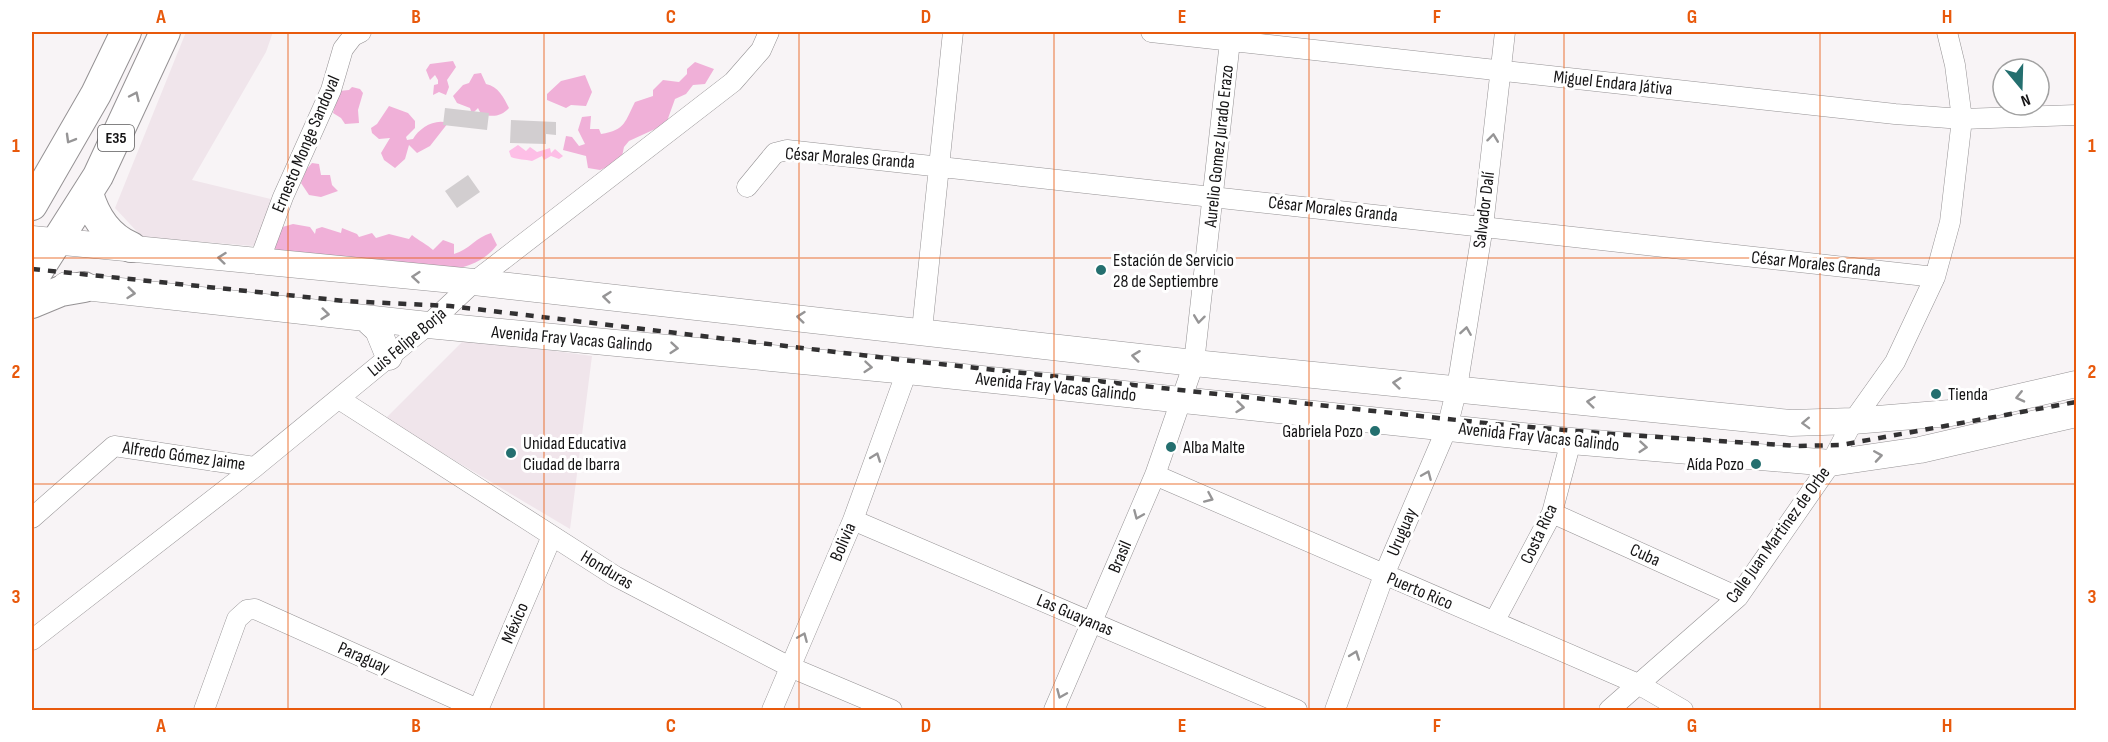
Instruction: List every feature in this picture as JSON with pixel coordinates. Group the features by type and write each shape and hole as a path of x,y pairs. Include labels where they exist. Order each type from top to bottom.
{"highway":[{"name":"E35","path":"35,197 96,94 126,32"},
{"name":"E35","path":"32,281 45,239 88,193 165,32"},
{"path":"88,193 92,209 102,224 121,243 131,247"},
{"path":"32,303 61,291 84,287"}],"main road":[{"path":"45,239 922,330 1194,363 1791,423 1853,421 1950,413 2076,384"},
{"name":"Avenida Fray Vacas Galindo","path":"32,281 428,325 907,371 1571,441 1832,464 1920,450 2076,414"},
{"path":"364,318 378,330 389,357"}],"street":[{"name":"Ernesto Monge Sandoval","path":"259,262 283,197 331,90 343,49 353,36 361,32"},
{"name":"Luis Felipe Borja","path":"32,640 339,399 428,325 474,282 733,82 762,50 769,32"},
{"path":"922,330 954,32"},
{"name":"Miguel Endara Játiva","path":"1151,32 1231,36 1501,71 1883,113 1962,119 2076,115"},
{"name":"Salvador Dalí","path":"1457,388 1483,226 1505,32"},
{"name":"Calle Juan Martinez de Orbe","path":"1609,711 1738,597 1832,464 1853,421 1894,362 1935,277 1950,222 1962,119 1955,65 1947,32"},
{"name":"Aurelio Gomez Jurado Erazo","path":"1181,401 1194,363 1231,36"},
{"name":"César Morales Granda","path":"747,187 775,153 787,150 1213,195 1935,277"},
{"name":"Bolivia","path":"772,711 853,520 907,371"},
{"name":"Uruguay","path":"1335,711 1384,575 1447,428 1457,388"},
{"name":"Honduras","path":"339,399 615,576 790,667 892,711"},
{"name":"Brasil","path":"1053,711 1155,475 1181,401"},
{"name":"Costa Rica","path":"1494,622 1552,513 1571,441"},
{"name":"Alfredo Gómez Jaime","path":"32,518 114,446 255,467"},
{"name":"Puerto Rico","path":"1155,475 1638,684 1683,711"},
{"name":"Cuba","path":"1552,513 1738,597"},
{"name":"Las Guayanas","path":"853,520 1297,711"},
{"name":"México","path":"479,710 552,536"},
{"name":"Paraguay","path":"204,711 237,619 247,610 255,609 479,710"}],"shaded area":[{"path":"186,32 273,32 266,52 192,180 275,200 254,246 142,237 115,208"},
{"path":"453,61 456,67 447,80 449,87 446,95 439,92 433,95 434,85 438,84 438,80 435,75 430,80 426,70 430,64"},
{"path":"695,62 714,69 705,84 693,85 686,94 675,99 666,124 629,141 624,147 621,161 600,170 588,168 586,156 563,150 566,136 572,137 579,146 585,144 578,130 582,117 591,116 590,129 599,129 601,134 615,130 624,124 635,102 653,96 653,90 663,80 679,82 687,74 687,69"},
{"path":"481,73 486,84 497,90 505,100 509,108 503,113 496,116 485,115 481,114 478,108 472,114 470,108 457,103 453,96 463,85 469,83 474,74"},
{"path":"585,75 592,92 586,106 571,105 566,108 547,100 547,94 561,81"},
{"path":"352,87 360,89 363,93 358,110 359,123 345,124 333,113 339,91 349,90"},
{"path":"389,106 408,113 415,121 415,128 406,137 407,140 413,139 428,125 438,122 448,123 430,146 417,153 409,145 405,159 395,168 384,160 381,153 390,138 379,139 372,133 371,128 377,124"},
{"path":"518,145 526,151 530,147 537,152 550,148 551,153 555,149 563,156 559,159 551,156 544,160 542,156 532,161 516,159 511,157 509,151"},
{"path":"312,163 319,164 321,175 330,175 332,185 338,191 321,197 309,195 301,183 306,170"},
{"path":"293,224 310,227 315,234 316,229 322,227 341,233 342,228 359,237 372,233 376,238 389,234 409,239 412,235 433,250 443,240 454,244 454,254 491,233 497,245 488,255 476,262 451,270 338,260 269,249 279,228"},
{"name":"Unidad Educativa Ciudad de Ibarra","path":"465,339 592,356 570,529 385,419"}],"building":[{"path":"445,108 489,113 487,130 443,125"},
{"path":"511,120 556,122 556,135 546,134 546,144 510,143"},
{"path":"468,175 480,192 457,208 445,191"}],"railway":[{"path":"32,269 345,301 450,306 903,360 1494,424 1612,434 1798,446 1841,445 2076,402"}],"place":[{"name":"Estación de Servicio 28 de Septiembre","path":"1101,270"},
{"name":"Tienda","path":"1936,394"},
{"name":"Gabriela Pozo","path":"1375,431"},
{"name":"Alba Malte","path":"1171,447"},
{"name":"Unidad Educativa Ciudad de Ibarra","path":"511,453"},
{"name":"Aída Pozo","path":"1756,464"}]}
